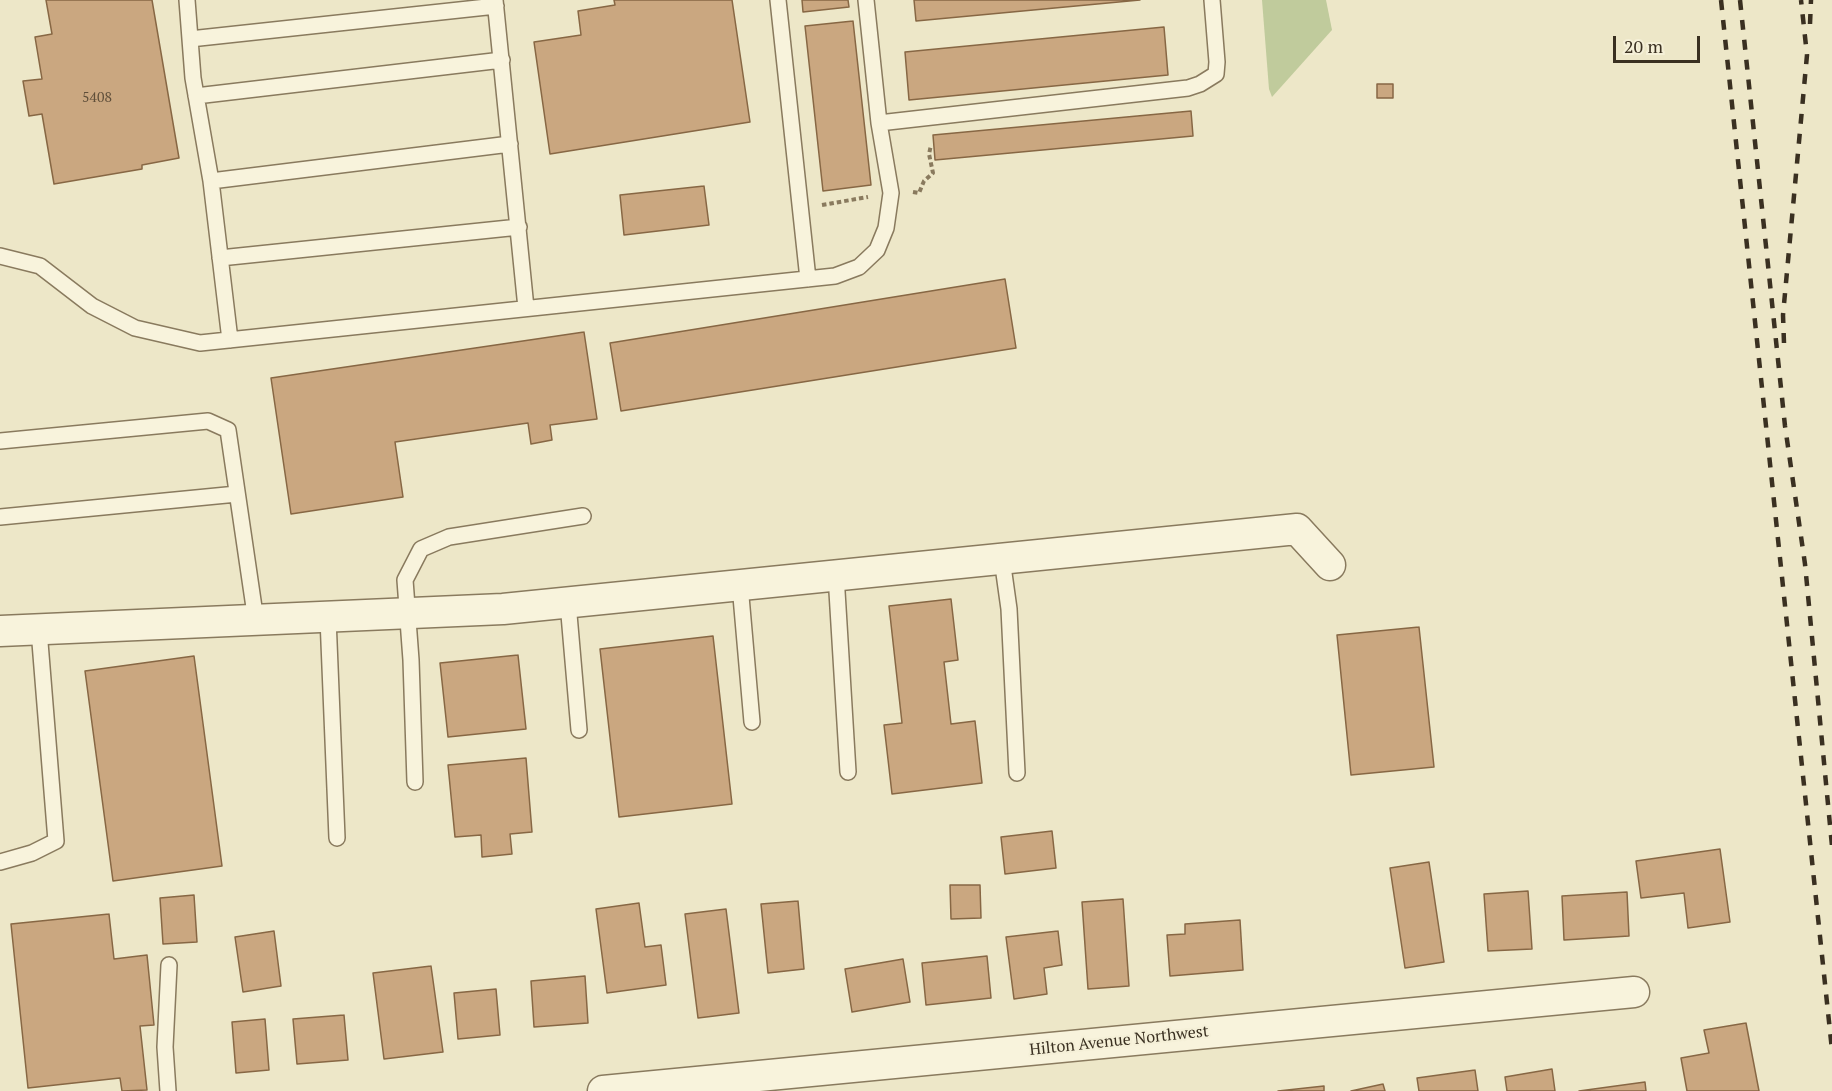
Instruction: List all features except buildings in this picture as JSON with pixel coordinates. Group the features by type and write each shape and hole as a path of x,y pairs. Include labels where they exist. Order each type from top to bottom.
{"street":[{"path":"0,632 503,609 1297,529 1330,565"},
{"name":"Hilton Avenue Northwest","path":"603,1091 1634,992"}],"lane":[{"path":"187,0 196,96 211,181 230,340"},
{"path":"778,0 808,279"},
{"path":"0,256 40,266 92,306 135,328 200,343 835,276 859,267 876,250 886,228 891,193 879,123 866,0"},
{"path":"879,123 1188,88 1200,84 1216,74 1212,0"},
{"path":"190,39 495,3 526,308"},
{"path":"196,96 502,60"},
{"path":"211,181 510,144"},
{"path":"220,258 519,227"},
{"path":"0,441 208,420 228,430 255,621"},
{"path":"0,517 237,494"},
{"path":"415,782 405,580 421,549 449,537 583,516"},
{"path":"1002,559 1009,609 1017,773"},
{"path":"836,575 848,772"},
{"path":"740,585 752,722"},
{"path":"568,603 579,730"},
{"path":"328,618 337,838"},
{"path":"0,862 32,853 56,841 39,630"},
{"path":"168,1091 165,1047 169,965"}],"path":[{"path":"903,191 919,193 924,181 933,173 929,154 931,145"},
{"path":"816,206 872,196"}],"green space":[{"path":"1262,0 1326,0 1332,30 1272,97 1269,89"}],"railway":[{"path":"1721,0 1832,1050"},
{"path":"1740,0 1785,426 1805,564 1832,846"},
{"path":"1784,343 1783,315 1807,55 1801,0"},
{"path":"1810,24 1811,0"}]}
